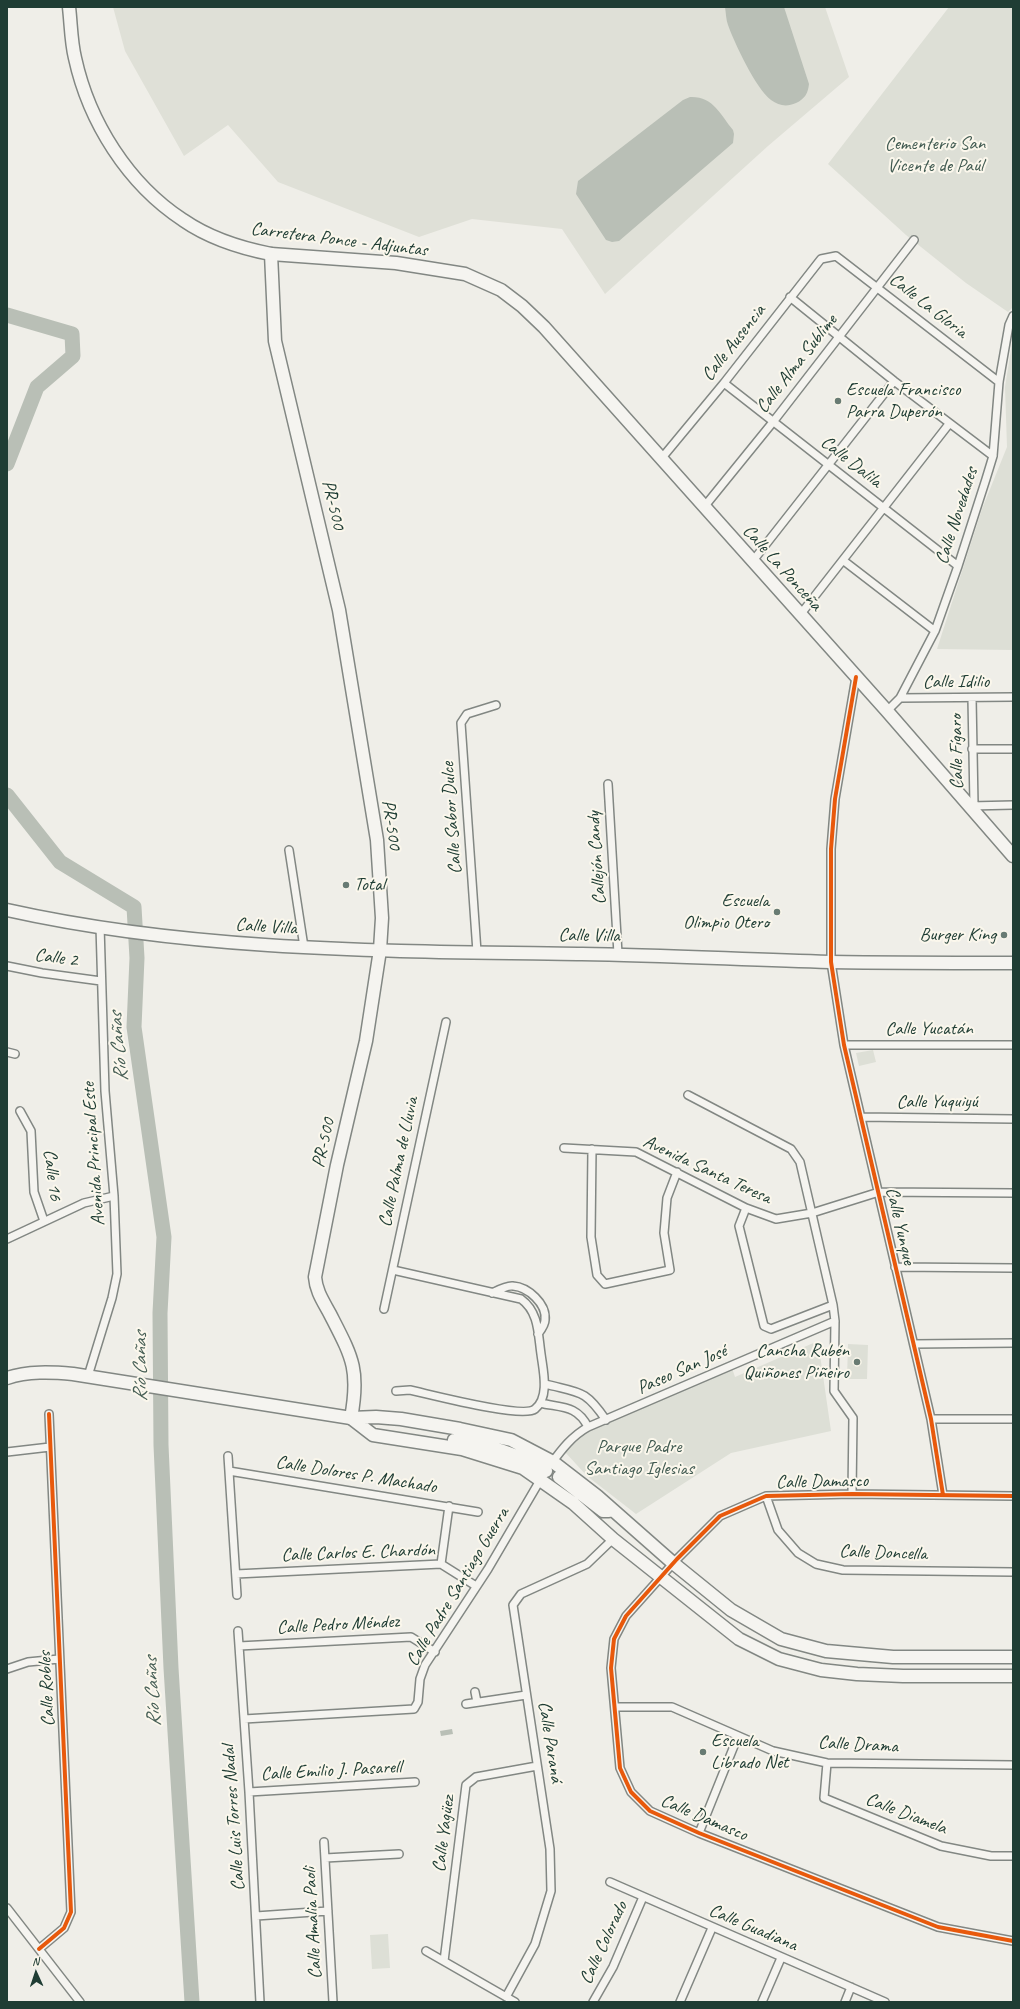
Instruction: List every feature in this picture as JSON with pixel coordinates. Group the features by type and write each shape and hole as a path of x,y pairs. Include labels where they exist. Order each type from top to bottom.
{"main road":[{"name":"Carretera Ponce - Adjuntas","path":"69,7 74,58 89,103 107,141 130,172 154,197 183,220 233,244 270,254 396,263 465,274 501,290 522,306"},
{"name":"PR-500","path":"270,254 275,341 339,610 377,840 382,918 380,950 366,1041 337,1165 315,1277 318,1293 342,1338 355,1370 356,1392 351,1418"},
{"name":"Calle La Ponceña","path":"522,306 544,328 972,806 1013,856"},
{"name":"Calle Villa","path":"7,910 194,940 304,947 380,950 618,954 830,962 1013,963"},
{"path":"7,1378 16,1375 39,1372 58,1372 202,1396 351,1418 376,1417 401,1419 460,1429 511,1440 547,1470 573,1503 613,1539 739,1639 779,1659 822,1670 857,1674 903,1676 1013,1676"},
{"path":"351,1418 373,1434 423,1442 454,1440 478,1444 509,1453 547,1470 614,1511 673,1563 731,1610 781,1639 826,1652 893,1657 1013,1657"}],"street":[{"name":"Calle Alma Sublime","path":"704,507 773,422 914,240"},
{"name":"Calle La Gloria","path":"836,256 1000,382"},
{"name":"Calle Ausencia","path":"661,459 724,383 822,258 836,256"},
{"path":"790,297 894,381 993,456"},
{"name":"Calle Novedades","path":"886,711 900,698 935,631 958,566 993,456 1000,382 1009,325 1013,316"},
{"path":"752,562 894,381"},
{"name":"Calle Dalila","path":"724,383 958,566"},
{"path":"800,615 844,561 950,424"},
{"path":"844,561 935,631"},
{"name":"Calle Yunque","path":"856,677 835,799 831,848 830,962 844,1045 931,1419 943,1495"},
{"name":"Calle Idilio","path":"900,698 1013,698"},
{"name":"Calle Fígaro","path":"972,698 972,806"},
{"name":"Calle Sabor Dulce","path":"477,952 461,723 467,714 496,705"},
{"path":"972,749 1013,749"},
{"name":"Callejón Candy","path":"608,784 618,954"},
{"path":"972,806 1013,805"},
{"path":"290,850 304,947"},
{"name":"Avenida Principal Este","path":"88,1376 112,1298 117,1274 114,1196 105,1091 100,926"},
{"name":"Calle 2","path":"7,966 42,973 101,981"},
{"name":"Calle Palma de Lluvia","path":"384,1309 446,1022"},
{"name":"Calle Yucatán","path":"844,1045 1013,1045"},
{"path":"7,1052 15,1054"},
{"path":"688,1095 791,1149 800,1162 834,1305 834,1391 853,1418 852,1494"},
{"name":"Calle 16","path":"20,1111 31,1131 34,1192 44,1221"},
{"name":"Calle Yuquiyú","path":"861,1117 1013,1119"},
{"name":"Avenida Santa Teresa","path":"564,1148 636,1152 746,1208 776,1219 812,1213 879,1192 1013,1193"},
{"path":"592,1149 591,1237 597,1275 605,1284 670,1270 664,1233 667,1198 677,1172"},
{"path":"7,1239 84,1203 114,1196"},
{"path":"746,1208 739,1226 764,1326 771,1329 834,1305"},
{"path":"895,1267 1013,1268"},
{"path":"393,1270 521,1299 529,1305 536,1318 545,1384 540,1403 534,1410 526,1412 507,1411 410,1390 396,1391"},
{"path":"492,1293 512,1285 526,1289 537,1298 544,1312 546,1321 538,1334"},
{"name":"Paseo San José","path":"547,1470 565,1444 588,1427 835,1320"},
{"path":"914,1344 1013,1343"},
{"path":"545,1384 586,1395 595,1403 606,1420"},
{"path":"540,1403 576,1410 584,1417 588,1427"},
{"name":"Calle Robles","path":"39,1949 64,1928 71,1912 49,1414"},
{"path":"931,1419 1013,1419"},
{"path":"7,1452 50,1447"},
{"path":"228,1456 237,1595"},
{"name":"Calle Padre Santiago Guerra","path":"244,1719 414,1709 418,1702 420,1679 425,1665 435,1652 547,1470"},
{"name":"Calle Dolores P. Machado","path":"229,1471 449,1506 478,1512"},
{"name":"Calle Damasco","path":"1013,1496 852,1494 766,1496 720,1516 660,1577 626,1616 614,1639 611,1668 620,1768 631,1792 650,1811 699,1833 938,1927 1013,1941"},
{"name":"Calle Doncella","path":"766,1496 778,1530 798,1553 816,1564 843,1570 1013,1572"},
{"path":"441,1564 449,1506"},
{"name":"Calle Paraná","path":"506,1997 535,1944 551,1891 550,1849 513,1605 522,1594 587,1564 613,1539"},
{"name":"Calle Carlos E. Chardón","path":"236,1574 441,1564 476,1586"},
{"name":"Calle Luis Torres Nadal","path":"238,1631 250,1792 260,2002"},
{"name":"Calle Pedro Méndez","path":"239,1646 410,1637 435,1652"},
{"path":"7,1669 28,1662 59,1659"},
{"path":"475,1692 477,1702"},
{"path":"466,1704 526,1695"},
{"name":"Calle Drama","path":"615,1707 672,1707 773,1751 827,1763 1013,1765"},
{"path":"699,1833 738,1736"},
{"name":"Calle Diamela","path":"827,1763 824,1798 941,1846 991,1856 1013,1856"},
{"name":"Calle Yagüez","path":"444,1961 466,1785 476,1777 537,1766"},
{"name":"Calle Emilio J. Pasarell","path":"250,1792 415,1782"},
{"name":"Calle Amalia Paoli","path":"324,1842 333,2002"},
{"path":"325,1858 399,1854"},
{"name":"Calle Guadiana","path":"610,1882 712,1928 885,2002"},
{"name":"Calle Colorado","path":"593,2002 613,1967 643,1897"},
{"path":"7,1908 80,2002"},
{"path":"256,1916 328,1911"},
{"path":"680,2002 712,1928"},
{"path":"426,1952 515,2002"},
{"path":"762,2002 781,1958"},
{"path":"845,2002 851,1987"}],"shaded area":[{"path":"113,7 825,7 849,77 768,146 605,294 562,229 472,219 419,237 278,182 228,125 184,156 125,51"},
{"path":"725,7 784,7 809,84 807,93 802,100 793,104 780,105 771,100 765,94 752,76 735,42 727,23"},
{"path":"690,97 705,99 720,112 733,130 733,143 619,241 612,242 606,240 576,194 578,181 683,100"},
{"path":"452,1729 453,1734 441,1736 440,1731"}],"green space":[{"name":"Cementerio San Vicente de Paúl","path":"949,7 1013,7 1013,307 1008,312 966,283 906,235 828,164"},
{"path":"1013,337 1013,650 937,649 982,509 1007,447 1005,387"},
{"path":"873,1050 876,1062 859,1066 856,1053"},
{"name":"Parque Padre Santiago Iglesias","path":"818,1341 831,1431 731,1453 636,1514 587,1476 565,1452 567,1445 579,1435 732,1368 735,1377"},
{"name":"Cancha Rubén Quiñones Piñeiro","path":"848,1344 868,1345 867,1379 847,1379"},
{"path":"388,1934 390,1968 372,1969 370,1935"}],"waterway":[{"name":"Río Cañas","path":"7,315 72,334 73,356 37,387 7,464"},
{"name":"Río Cañas","path":"7,795 60,862 134,907 137,958 134,1027 164,1237 160,1313 161,1445 171,1668 192,2002"}],"cycle path":[{"path":"856,677 835,799 831,849 831,962 844,1045 931,1419 943,1495"},
{"path":"39,1949 64,1928 71,1912 49,1414"},
{"path":"1013,1496 852,1494 766,1496 720,1516 677,1559 626,1616 614,1639 611,1668 620,1768 631,1792 650,1811 699,1833 938,1927 1013,1941"}],"place":[{"name":"Escuela Francisco Parra Duperón","path":"838,401"},
{"name":"Total","path":"346,885"},
{"name":"Escuela Olimpio Otero","path":"777,912"},
{"name":"Burger King","path":"1004,935"},
{"name":"Cancha Rubén Quiñones Piñeiro","path":"857,1362"},
{"name":"Escuela Librado Net","path":"703,1752"}]}
